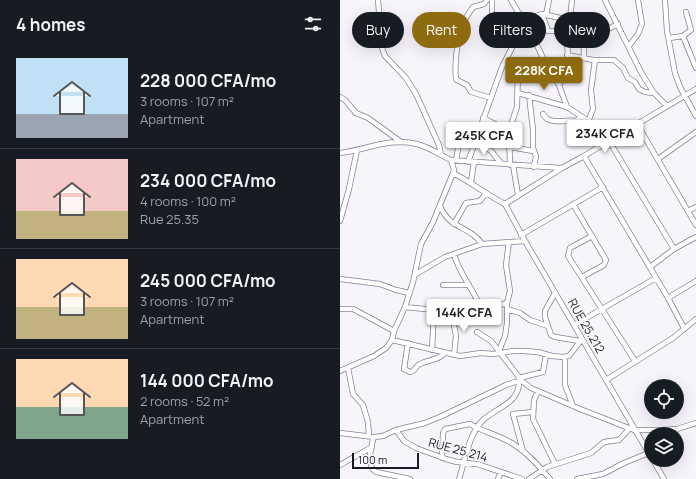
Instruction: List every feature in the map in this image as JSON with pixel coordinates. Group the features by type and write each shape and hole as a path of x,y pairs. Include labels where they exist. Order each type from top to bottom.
{"street":[{"path":"378,0 382,48 385,56 406,78 416,94 439,145 441,156"},
{"path":"486,0 484,4 473,7 461,27 457,53 456,76 457,80 467,85 471,92 490,98"},
{"path":"492,0 492,12"},
{"path":"512,0 520,12"},
{"path":"545,12 549,0"},
{"path":"546,14 570,19 572,0"},
{"path":"605,0 642,74 654,93 667,106"},
{"path":"629,46 638,34 642,24 638,0"},
{"path":"665,0 675,73 696,116"},
{"path":"669,38 683,36 691,31 686,12"},
{"path":"546,22 548,30 565,34 567,55 565,75 559,85"},
{"path":"584,57 584,39 587,33 600,33 618,24"},
{"path":"683,36 696,68"},
{"path":"468,162 490,98 512,48"},
{"path":"538,48 559,85 567,107"},
{"path":"567,55 595,60 614,60 623,68 628,78 636,82 639,88 645,92 654,93"},
{"path":"588,122 593,109 591,90 595,60"},
{"path":"505,61 518,67 517,107 509,132 509,148 518,195"},
{"path":"453,173 471,182 505,204 562,168 609,142 696,89"},
{"path":"518,93 567,107 596,126 609,142 674,249"},
{"path":"529,95 533,130 533,151 536,156 534,167"},
{"path":"340,97 345,100 356,113 368,118 401,142"},
{"path":"543,114 547,119 556,122 576,121 581,117"},
{"path":"483,118 509,132"},
{"path":"637,124 696,225"},
{"path":"340,371 380,352 386,348 392,340 416,274 420,244 427,234 440,206 454,170 453,160 461,131 476,139 491,151 501,163"},
{"path":"658,159 696,132"},
{"path":"340,152 357,150 378,144 401,142 418,144 441,156 453,160 562,168"},
{"path":"509,148 533,151"},
{"path":"340,221 350,188 357,150"},
{"path":"584,156 650,267 684,328"},
{"path":"471,182 474,162"},
{"path":"521,235 603,187"},
{"path":"454,224 466,203 480,201 486,193"},
{"name":"RUE 25.212","path":"505,204 521,235 574,325 581,340 606,380 632,429 644,446"},
{"path":"573,204 606,262 604,265 582,277"},
{"path":"440,206 444,215 454,224 476,235 482,244"},
{"path":"688,211 696,207"},
{"path":"592,236 570,248 568,252 569,258 635,361"},
{"path":"650,267 674,249 696,237"},
{"path":"416,274 437,261 482,244 525,241"},
{"path":"500,352 505,336 507,306 510,291 506,265 509,242"},
{"path":"454,254 457,264 478,299 481,309"},
{"path":"574,325 656,278"},
{"path":"340,279 380,284 409,293"},
{"path":"668,298 696,281"},
{"path":"443,285 469,284"},
{"path":"392,340 454,356 465,356 481,353 493,354 513,351 533,352 565,357 572,353 581,340 553,337 545,317 545,311 555,292"},
{"path":"405,307 451,310 469,307 486,309 507,306 530,320 548,326"},
{"path":"340,309 353,309 394,331"},
{"path":"432,350 434,310"},
{"path":"451,310 456,336 454,356"},
{"path":"606,380 661,346 696,319"},
{"path":"477,332 484,335 491,341 520,380 538,391 632,429 644,429"},
{"path":"408,344 404,368 408,371 412,372 420,364 437,359 445,354"},
{"path":"340,433 371,437 383,436 396,430 424,423 506,385 543,372 546,355"},
{"path":"565,357 565,385 573,406"},
{"path":"348,368 353,394 363,405 368,422 372,446 370,462 374,471 410,479"},
{"path":"459,479 466,453 477,429 484,419 511,400 518,391 520,380"},
{"path":"538,391 534,400 534,421 542,434 555,464"},
{"path":"523,451 513,414 533,412"},
{"path":"442,458 443,433 445,429 469,424 477,429 499,436 516,445 550,479"},
{"path":"684,427 696,424"},
{"path":"529,479 542,470 555,464 590,453 604,442 619,440 632,429"},
{"name":"RUE 25.214","path":"396,430 406,444 442,458 477,464 518,478"},
{"path":"340,464 372,446"},
{"path":"577,479 603,477 624,463 644,456"},
{"path":"657,467 664,479"},
{"path":"498,479 501,472"}]}
